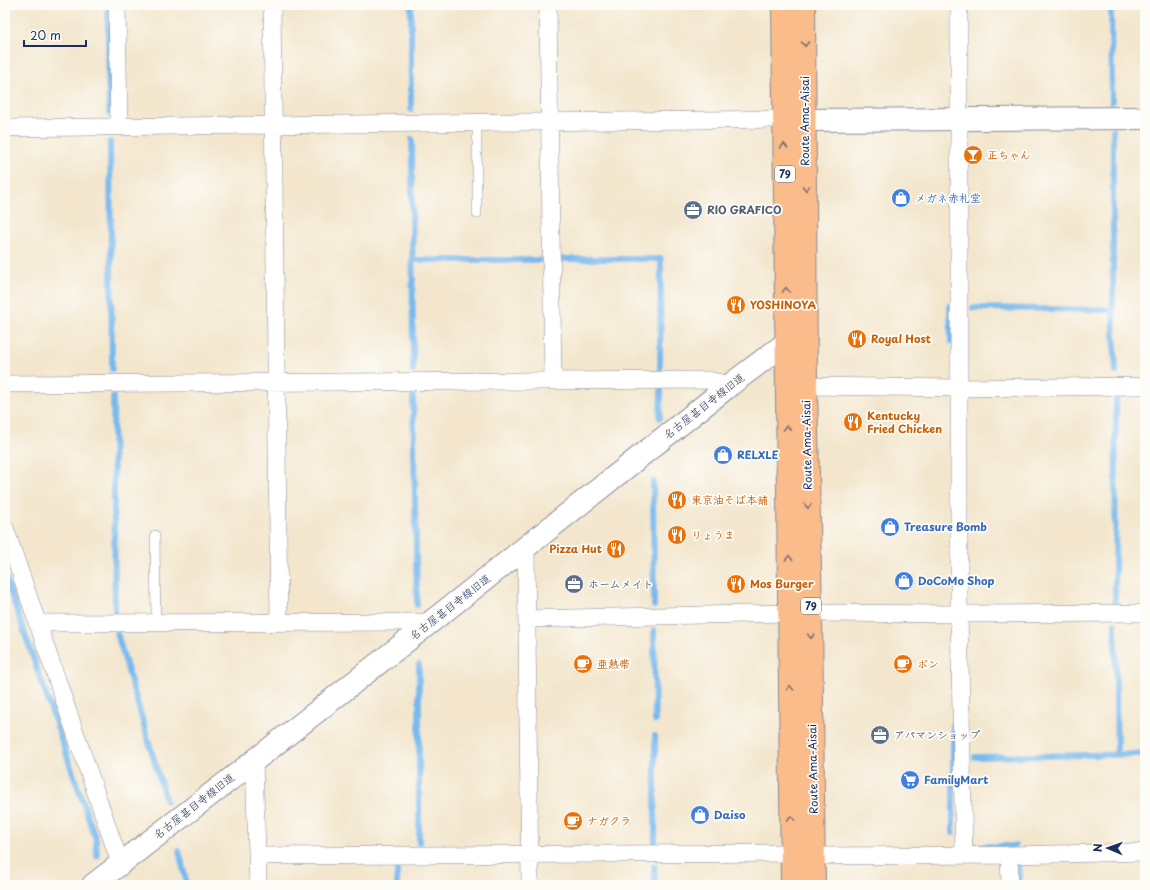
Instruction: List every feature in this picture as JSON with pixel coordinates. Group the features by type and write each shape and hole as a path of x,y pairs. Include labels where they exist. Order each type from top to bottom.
{"main road":[{"name":"Route Ama-Aisai","path":"783,5 795,120 806,327 814,885"},
{"name":"Route Ama-Aisai","path":"792,885 786,343 795,120 804,5"}],"street":[{"path":"117,5 119,127"},
{"path":"272,5 279,622"},
{"path":"548,5 553,380"},
{"path":"959,5 959,614 964,855"},
{"path":"5,128 958,118 1145,118"},
{"name":"名古屋甚目寺線旧道","path":"93,885 254,761 730,385 806,327"},
{"path":"5,384 708,380 730,385"},
{"path":"806,386 959,388 1145,386"},
{"path":"5,528 120,863"},
{"path":"526,547 530,885"},
{"path":"527,619 789,613"},
{"path":"811,613 1145,613"},
{"path":"38,623 430,622"},
{"path":"254,761 258,885"},
{"path":"813,856 1009,855 1145,852"},
{"path":"257,856 792,853"},
{"path":"1009,855 1010,885"}],"lane":[{"path":"477,123 477,214"},
{"path":"155,535 156,623"}],"waterway":[{"path":"108,5 109,112"},
{"path":"411,5 411,110"},
{"path":"1111,5 1112,102"},
{"path":"1113,130 1113,310 1116,372"},
{"path":"412,139 413,371"},
{"path":"110,142 112,369"},
{"path":"563,259 661,259 660,368"},
{"path":"413,260 539,260"},
{"path":"950,306 951,342"},
{"path":"973,308 1113,310"},
{"path":"660,418 661,391"},
{"path":"413,396 417,605"},
{"path":"1115,602 1116,396"},
{"path":"113,397 115,612"},
{"path":"653,481 654,606"},
{"path":"5,576 96,840 97,856"},
{"path":"1115,624 1117,755"},
{"path":"654,631 655,721"},
{"path":"117,633 166,801"},
{"path":"419,665 419,843"},
{"path":"953,726 953,833"},
{"path":"655,736 655,842"},
{"path":"975,757 1145,754"},
{"path":"975,846 1015,846"},
{"path":"179,851 187,885"},
{"path":"1018,861 1019,881"},
{"path":"654,866 655,885"},
{"path":"397,867 397,885"}],"place":[{"name":"正ちゃん","path":"973,155"},
{"name":"メガネ赤札堂","path":"901,198"},
{"name":"RIO GRAFICO","path":"693,210"},
{"name":"YOSHINOYA","path":"736,305"},
{"name":"Royal Host","path":"857,339"},
{"name":"Kentucky Fried Chicken","path":"853,422"},
{"name":"RELXLE","path":"723,455"},
{"name":"東京油そば本舗","path":"677,500"},
{"name":"Treasure Bomb","path":"890,527"},
{"name":"りょうま","path":"677,535"},
{"name":"Pizza Hut","path":"616,549"},
{"name":"DoCoMo Shop","path":"904,581"},
{"name":"ホームメイト","path":"574,584"},
{"name":"Mos Burger","path":"736,584"},
{"name":"亜熱帯","path":"583,664"},
{"name":"ボン","path":"903,664"},
{"name":"アパマンショップ","path":"880,735"},
{"name":"FamilyMart","path":"910,780"},
{"name":"Daiso","path":"700,815"},
{"name":"ナガクラ","path":"573,821"}]}
